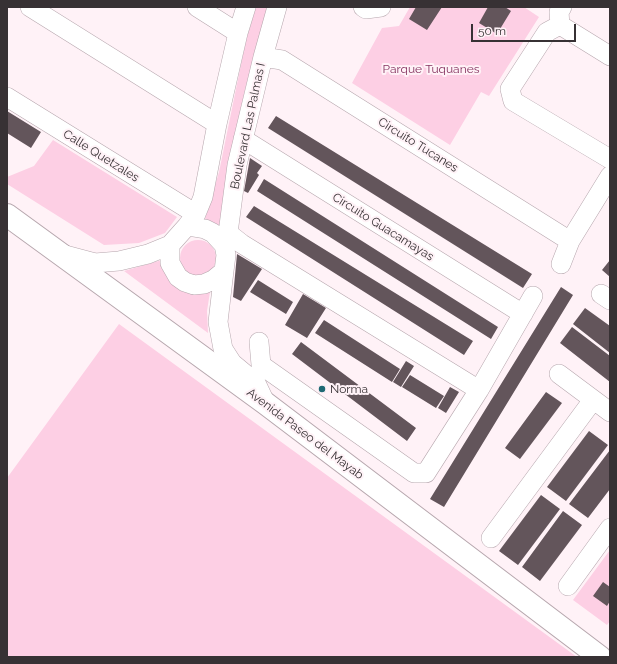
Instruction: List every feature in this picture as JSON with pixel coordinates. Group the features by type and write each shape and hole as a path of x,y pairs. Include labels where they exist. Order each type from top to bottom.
{"main road":[{"name":"Avenida Paseo del Mayab","path":"7,214 58,253 265,403 600,657"}],"street":[{"path":"30,7 217,124"},
{"path":"197,7 238,33"},
{"path":"58,253 96,263 148,254 170,245 192,220 203,196 217,124 238,33 246,7"},
{"name":"Boulevard Las Palmas I","path":"226,239 237,165 263,57 278,7"},
{"path":"363,7 366,9 380,7"},
{"path":"610,56 561,16 547,32 510,89 513,101 610,159"},
{"name":"Circuito Tucanes","path":"263,57 282,60 570,241"},
{"name":"Calle Quetzales","path":"7,97 192,220"},
{"name":"Circuito Guacamayas","path":"243,139 523,314"},
{"path":"561,264 570,241 610,176"},
{"path":"192,220 213,233 242,244 479,390"},
{"path":"226,239 226,255 218,322 223,349 232,363 256,383 265,403"},
{"path":"170,245 170,263 178,277 185,282 194,285 204,284 213,280 224,271"},
{"path":"259,342 261,365 414,473 426,473 479,390 533,296"},
{"path":"559,374 610,412"},
{"path":"491,538 593,400"},
{"path":"568,586 610,528"}],"green space":[{"path":"256,7 268,7 245,90 235,135 220,228 204,222 219,172 246,40"},
{"name":"Parque Tuquanes","path":"410,7 524,7 539,17 489,96 481,92 450,145 352,83 382,28 399,26"},
{"path":"53,140 177,217 165,233 139,243 104,245 7,184 7,177 34,166"},
{"path":"202,240 211,245 215,251 215,265 211,271 202,276 194,276 185,271 181,265 180,254 185,245 191,241"},
{"path":"162,260 196,292 210,292 207,311 208,333 124,271"},
{"path":"119,324 577,657 7,657 7,478"},
{"path":"610,550 610,621 607,625 573,600"}],"building":[{"path":"416,7 442,7 427,30 409,19"},
{"path":"488,7 505,7 511,11 497,34 479,23"},
{"path":"7,111 41,132 31,148 7,133"},
{"path":"276,116 532,274 523,288 268,128"},
{"path":"250,158 262,166 257,173 259,175 248,193 244,191"},
{"path":"264,179 498,327 491,339 257,191"},
{"path":"254,206 473,341 464,355 246,217"},
{"path":"237,254 262,269 241,301 233,297"},
{"path":"610,260 610,277 602,270"},
{"path":"258,280 293,302 286,314 250,292"},
{"path":"561,287 573,295 444,507 430,499"},
{"path":"303,294 326,308 307,338 285,325"},
{"path":"585,308 610,326 610,353 573,324"},
{"path":"324,320 400,369 392,382 315,333"},
{"path":"572,327 610,356 610,382 560,343"},
{"path":"301,342 416,428 407,441 292,354"},
{"path":"406,361 414,366 401,387 393,382"},
{"path":"410,375 444,396 436,408 402,387"},
{"path":"450,387 459,392 446,413 438,408"},
{"path":"546,392 562,403 520,459 505,448"},
{"path":"589,431 608,445 566,501 547,487"},
{"path":"610,450 610,489 588,518 569,504"},
{"path":"541,495 560,509 518,565 499,551"},
{"path":"563,511 582,525 540,581 522,567"},
{"path":"603,582 610,587 610,601 607,606 593,596"}],"place":[{"name":"Norma","path":"322,389"}]}
